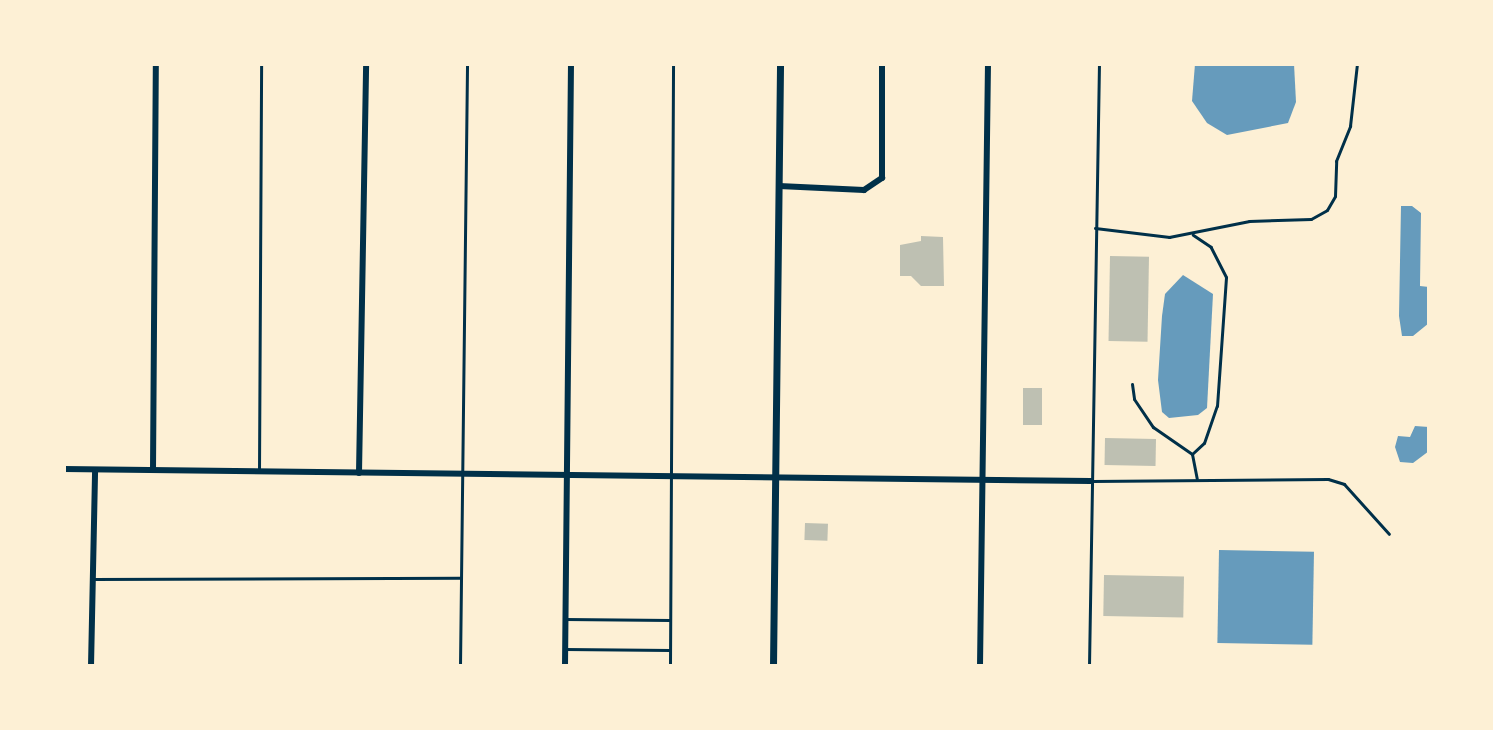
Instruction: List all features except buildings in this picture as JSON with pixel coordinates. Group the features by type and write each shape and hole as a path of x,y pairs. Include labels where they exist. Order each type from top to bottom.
{"street":[{"path":"153,470 156,64"},
{"path":"359,473 366,64"},
{"path":"565,666 571,64"},
{"path":"773,666 780,64"},
{"path":"779,186 864,190 876,185 882,178 882,64"},
{"path":"980,666 988,64"},
{"path":"64,469 1091,481"},
{"path":"91,666 95,470"}],"lane":[{"path":"259,471 261,64"},
{"path":"460,666 467,64"},
{"path":"670,666 673,64"},
{"path":"1089,666 1091,481 1096,431 1095,228 1099,64"},
{"path":"1095,228 1146,236 1192,235 1249,221 1311,219 1327,210 1335,196 1336,161 1351,117 1357,64"},
{"path":"1192,235 1211,247 1226,277 1217,406 1204,443 1192,454"},
{"path":"1132,384 1134,399 1153,427 1192,454 1197,479"},
{"path":"1091,481 1337,481 1389,534"},
{"path":"93,579 461,578"},
{"path":"565,619 670,620"},
{"path":"565,649 670,650"}],"water":[{"path":"1195,64 1294,64 1296,102 1288,123 1227,135 1207,123 1192,101"},
{"path":"1401,206 1412,206 1421,213 1420,286 1429,287 1429,323 1413,336 1402,336 1399,316"},
{"path":"1183,275 1213,294 1207,408 1198,415 1169,418 1162,412 1158,380 1162,316 1165,294"},
{"path":"1415,426 1429,427 1429,451 1413,463 1400,462 1395,447 1398,436 1410,437"},
{"path":"1219,550 1314,552 1312,645 1217,643"}]}
